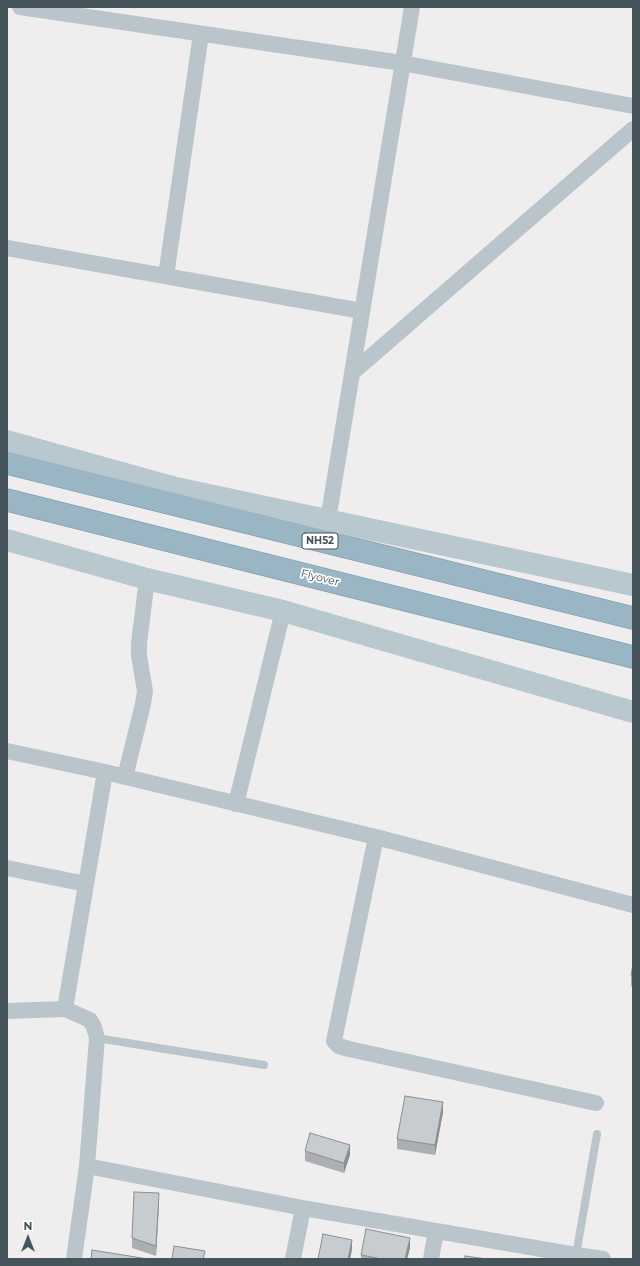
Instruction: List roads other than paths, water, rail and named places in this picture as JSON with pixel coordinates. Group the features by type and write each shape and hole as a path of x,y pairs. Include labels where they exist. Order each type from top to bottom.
{"highway":[{"name":"NH52","path":"7,463 633,618"},
{"name":"Flyover","path":"7,500 630,656"}],"main road":[{"path":"7,441 176,488 633,585"},
{"path":"7,540 147,579 283,611 633,712"}],"street":[{"path":"20,7 402,63 633,106"},
{"path":"328,520 412,7"},
{"path":"166,276 201,34"},
{"path":"352,372 633,129"},
{"path":"7,248 362,311"},
{"path":"125,777 145,690 139,656 139,643 147,579"},
{"path":"236,804 283,611"},
{"path":"7,751 105,772 376,837 633,905"},
{"path":"66,999 105,772"},
{"path":"376,837 334,1041 338,1046 596,1103"},
{"path":"7,868 86,884"},
{"path":"7,1011 66,999"},
{"path":"66,999 90,1020 97,1038 87,1166 74,1259"},
{"path":"87,1166 303,1208 576,1257 603,1259"},
{"path":"294,1259 303,1208"},
{"path":"430,1259 436,1231"}],"lane":[{"path":"97,1038 264,1065"},
{"path":"576,1257 597,1134"}]}
